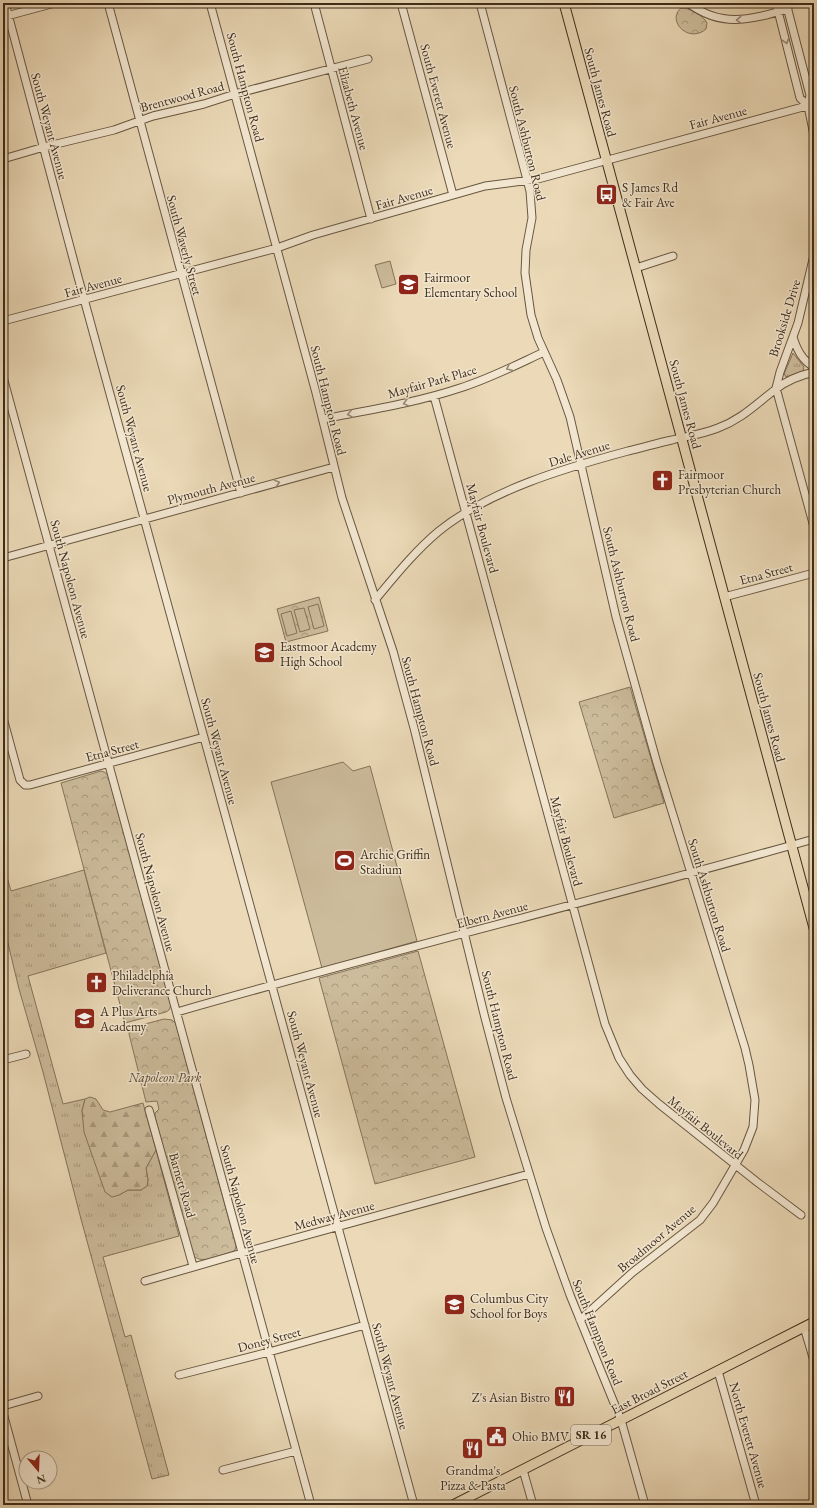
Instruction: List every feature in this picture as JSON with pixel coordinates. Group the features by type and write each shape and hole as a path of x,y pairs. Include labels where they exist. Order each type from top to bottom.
{"main road":[{"name":"South James Road","path":"564,3 814,928"},
{"name":"East Broad Street","path":"453,1505 814,1322"}],"street":[{"name":"South Weyant Avenue","path":"5,3 6,16 44,147 414,1505"},
{"path":"6,16 54,3"},
{"name":"South Waverly Street","path":"108,3 240,493"},
{"name":"South Hampton Road","path":"210,3 323,419 334,468 392,651 419,748 506,1098 546,1228 580,1320 620,1420 645,1505"},
{"name":"Elizabeth Avenue","path":"314,3 371,218"},
{"name":"South Everett Avenue","path":"401,3 453,195"},
{"name":"South Ashburton Road","path":"480,3 532,205 532,218 526,250 526,281 531,315 544,352 560,387 570,417 616,617 657,763 745,1048 755,1100 753,1127 736,1166"},
{"path":"688,3 697,10 717,18 733,20 743,20 778,12 787,6 810,96 814,135"},
{"path":"776,3 800,98 811,105"},
{"name":"Brentwood Road","path":"3,159 44,147 114,130 139,120 169,111 204,104 235,94 368,59"},
{"name":"Fair Avenue","path":"3,321 277,248 312,235 497,183 527,181 811,105"},
{"name":"Brookside Drive","path":"776,388 806,294 814,255"},
{"path":"636,268 673,256"},
{"path":"793,337 797,350 803,359 814,367"},
{"name":"Mayfair Park Place","path":"323,419 397,405 459,389 492,376 544,352"},
{"name":"Dale Avenue","path":"375,600 423,546 440,531 466,513 520,485 621,453 709,431 738,419 756,406 776,388 796,378 814,372"},
{"name":"South Napoleon Avenue","path":"3,377 311,1505"},
{"path":"776,388 814,527"},
{"name":"Mayfair Boulevard","path":"434,396 605,1024 619,1058 630,1075 648,1094 736,1166 801,1215"},
{"name":"Plymouth Avenue","path":"3,558 334,468"},
{"name":"Etna Street","path":"724,597 814,573"},
{"name":"Etna Street","path":"3,718 20,780 25,784 34,784 204,737"},
{"name":"Elbern Avenue","path":"176,1012 572,904 691,874 814,839"},
{"path":"3,1060 26,1054"},
{"name":"Barnett Road","path":"149,1110 193,1266"},
{"name":"Broadmoor Avenue","path":"580,1320 633,1272 700,1220 713,1203 736,1166"},
{"name":"Medway Avenue","path":"145,1281 193,1266 529,1174"},
{"name":"Doney Street","path":"179,1376 365,1325"},
{"path":"804,1327 814,1361"},
{"name":"North Everett Avenue","path":"718,1371 756,1505"},
{"path":"3,1406 38,1396"},
{"path":"3,1413 28,1505"},
{"path":"223,1470 296,1451"},
{"path":"523,1470 533,1505"}],"green space":[{"path":"681,8 692,10 703,18 707,23 706,29 699,33 693,34 682,29 676,19 677,13"},
{"path":"390,261 396,284 382,288 375,265"},
{"path":"793,353 804,367 803,371 786,377 784,374"},
{"path":"319,597 328,631 286,642 277,609"},
{"path":"318,604 324,626 314,629 308,607"},
{"path":"304,608 310,629 300,632 294,610"},
{"path":"291,611 297,633 287,636 281,614"},
{"path":"630,687 664,803 614,818 579,702"},
{"name":"Archie Griffin Stadium","path":"343,762 353,771 370,766 417,941 322,968 271,782"},
{"path":"101,771 108,775 171,1005 169,1010 166,1012 125,1023 61,783"},
{"path":"3,863 11,891 84,870 106,953 28,976 63,1104 85,1099 82,1111 119,1195 128,1190 141,1190 147,1186 148,1180 146,1168 156,1150 179,1236 103,1257 125,1337 131,1335 169,1475 152,1479 81,1219 43,1072 19,989 6,935 3,934"},
{"path":"418,951 475,1157 375,1184 319,978"},
{"name":"Napoleon Park","path":"164,1019 172,1020 176,1024 236,1246 235,1250 232,1252 210,1259 200,1259 192,1254 155,1117 155,1113 159,1109 157,1101 146,1102 129,1034 130,1028"},
{"path":"90,1097 96,1099 103,1110 110,1112 143,1103 156,1150 146,1168 148,1180 147,1186 141,1190 128,1190 112,1197 105,1192 84,1132 82,1111 85,1099"}],"place":[{"name":"S James Rd & Fair Ave","path":"606,194"},
{"name":"Fairmoor Elementary School","path":"408,284"},
{"name":"Fairmoor Presbyterian Church","path":"663,481"},
{"name":"Eastmoor Academy High School","path":"264,653"},
{"name":"Archie Griffin Stadium","path":"344,861"},
{"name":"Philadelphia Deliverance Church","path":"96,982"},
{"name":"A Plus Arts Academy","path":"84,1018"},
{"name":"Columbus City School for Boys","path":"455,1305"},
{"name":"Z's Asian Bistro","path":"565,1397"},
{"name":"Ohio BMV","path":"496,1436"},
{"name":"Grandma's Pizza & Pasta","path":"473,1448"}]}
